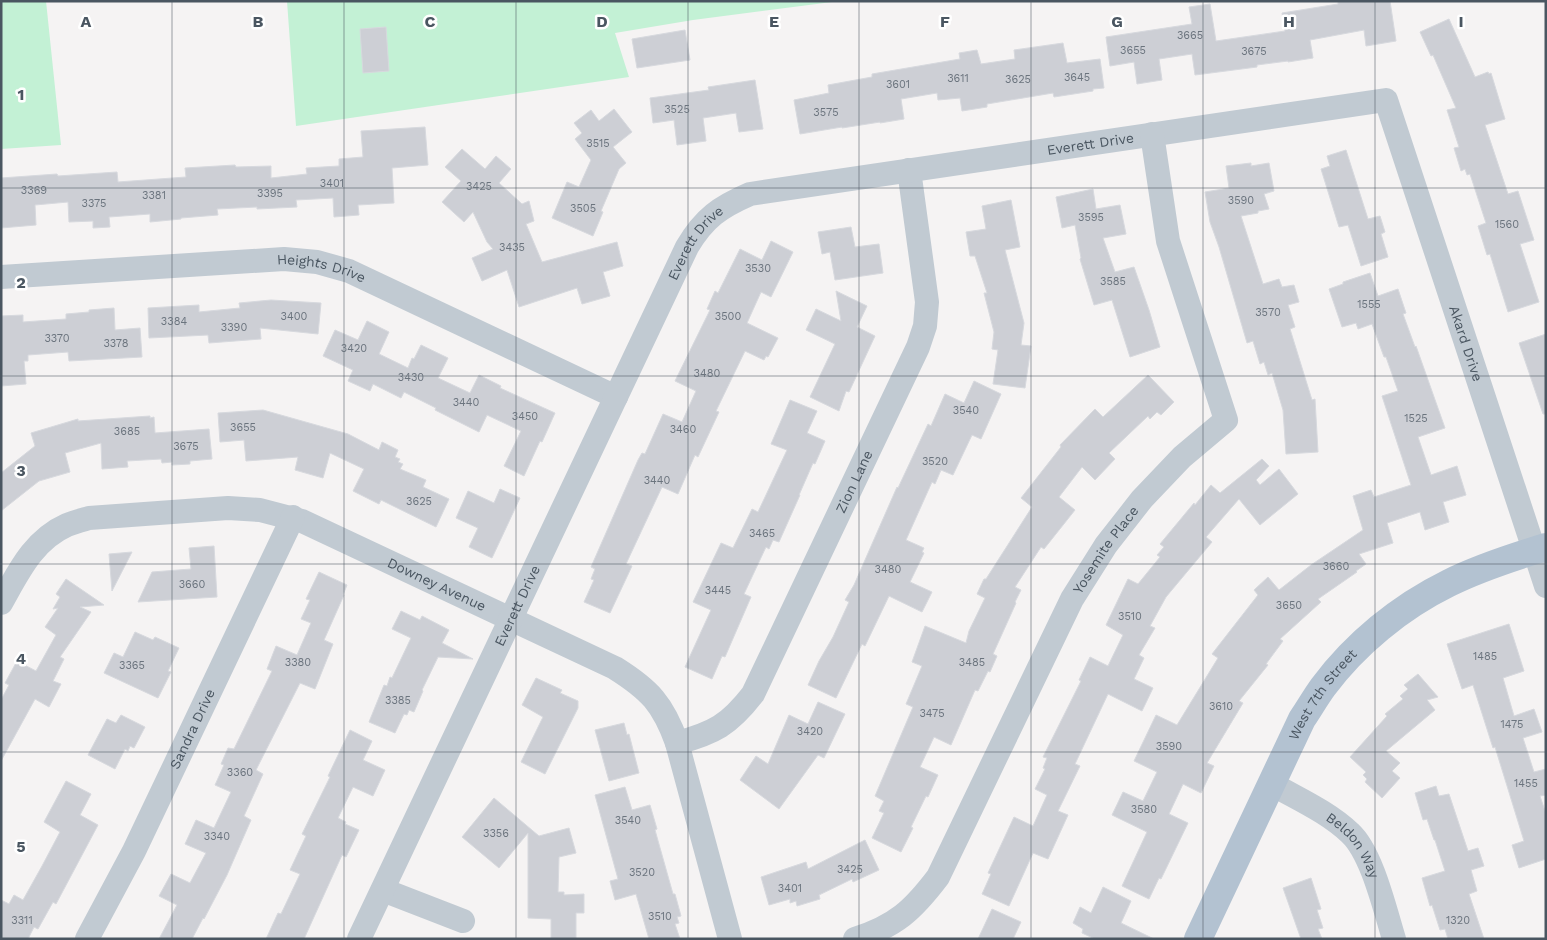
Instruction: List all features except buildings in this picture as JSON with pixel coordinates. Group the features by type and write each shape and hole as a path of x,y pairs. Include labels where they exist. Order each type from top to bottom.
{"main road":[{"name":"West 7th Street","path":"1198,939 1302,720 1323,688 1342,664 1365,641 1418,600 1448,583 1477,570 1540,549"}],"street":[{"name":"Everett Drive","path":"359,939 688,247 694,235 709,217 728,204 750,194 1386,100"},
{"name":"Akard Drive","path":"1386,100 1540,549 1546,586"},
{"name":"Yosemite Place","path":"855,939 875,932 901,917 921,900 938,877 1072,599 1106,545 1142,499 1182,457 1226,420 1168,241 1152,134"},
{"name":"Zion Lane","path":"677,742 701,736 720,727 739,712 753,694 918,347 925,326 927,302 909,170"},
{"name":"Heights Drive","path":"1,277 284,259 317,262 350,271 616,397"},
{"name":"Downey Avenue","path":"1,603 30,554 48,536 67,525 89,518 228,508 260,510 302,521 615,668 637,681 654,698 669,721 677,742 730,939"},
{"name":"Sandra Drive","path":"87,939 134,851 293,518"},
{"name":"Beldon Way","path":"1272,784 1335,820 1352,834 1365,854 1394,939"},
{"path":"383,890 463,921"}],"green space":[{"path":"1,1 46,1 61,145 1,149"},
{"path":"287,1 840,1 693,20 615,33 629,77 296,126"}]}
